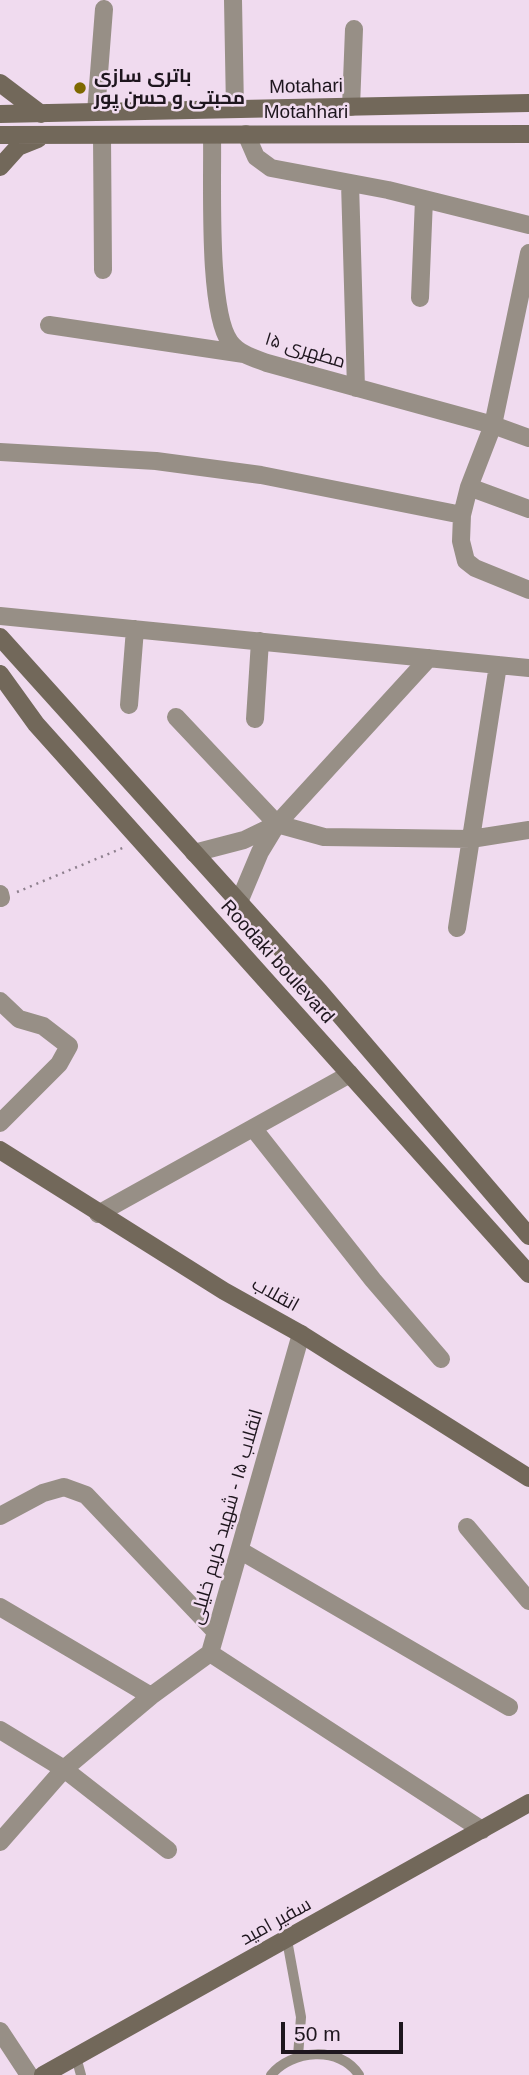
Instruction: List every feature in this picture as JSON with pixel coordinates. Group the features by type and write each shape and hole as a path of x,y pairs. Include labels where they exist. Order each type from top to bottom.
{"main road":[{"path":"0,83 50,113 51,136 18,147 0,167"},
{"name":"Motahari","path":"0,114 529,103"},
{"name":"Motahhari","path":"0,135 529,134"},
{"name":"Roodaki boulevard","path":"0,636 239,902 529,1236"},
{"name":"Roodaki boulevard","path":"0,674 36,724 139,841 529,1274"},
{"name":"انقلاب","path":"0,1150 98,1214 301,1334 529,1478"},
{"name":"سفیر امید","path":"43,2075 529,1803"}],"street":[{"path":"233,0 234,109"},
{"path":"96,113 104,9"},
{"path":"351,107 354,29"},
{"path":"246,134 256,157 271,168 424,199 529,225"},
{"name":"مطهری ۱۵","path":"212,135 217,293 223,328 231,342 244,354 493,425 529,438"},
{"path":"102,136 103,270"},
{"path":"350,183 356,388"},
{"path":"419,298 424,199"},
{"path":"529,253 524,302 493,425 469,486 462,515 461,541 466,561 529,590"},
{"path":"49,325 244,354"},
{"path":"0,452 156,461 261,475 462,515"},
{"path":"469,486 529,509"},
{"path":"0,616 529,668"},
{"path":"129,705 135,629"},
{"path":"255,719 260,640"},
{"path":"239,902 260,852 277,824 429,658"},
{"path":"457,928 498,665"},
{"path":"176,717 277,824 324,837 471,839 529,830"},
{"path":"194,853 244,840 277,824"},
{"path":"0,1001 19,1018 43,1026 69,1046 59,1064 0,1123"},
{"path":"98,1214 349,1074"},
{"path":"253,1128 373,1280 441,1359"},
{"name":"انقلاب ۱۵ - شهید کریم خلیلی","path":"0,1842 64,1769 151,1696 210,1654 301,1334"},
{"path":"0,1517 43,1493 64,1488 86,1495 216,1632"},
{"path":"467,1527 529,1601"},
{"path":"241,1551 509,1707"},
{"path":"0,1607 151,1696"},
{"path":"210,1654 482,1830"},
{"path":"0,1730 64,1769 168,1850"},
{"path":"0,2031 29,2075"}],"lane":[{"path":"287,1940 301,2017 298,2056"},
{"path":"271,2075 298,2056 328,2054 355,2068 359,2075"},
{"path":"76,2057 81,2075"}],"path":[{"path":"1,896 139,841"}],"place":[{"name":"باتری سازی محبتی و حسن پور","path":"80,88"}]}
